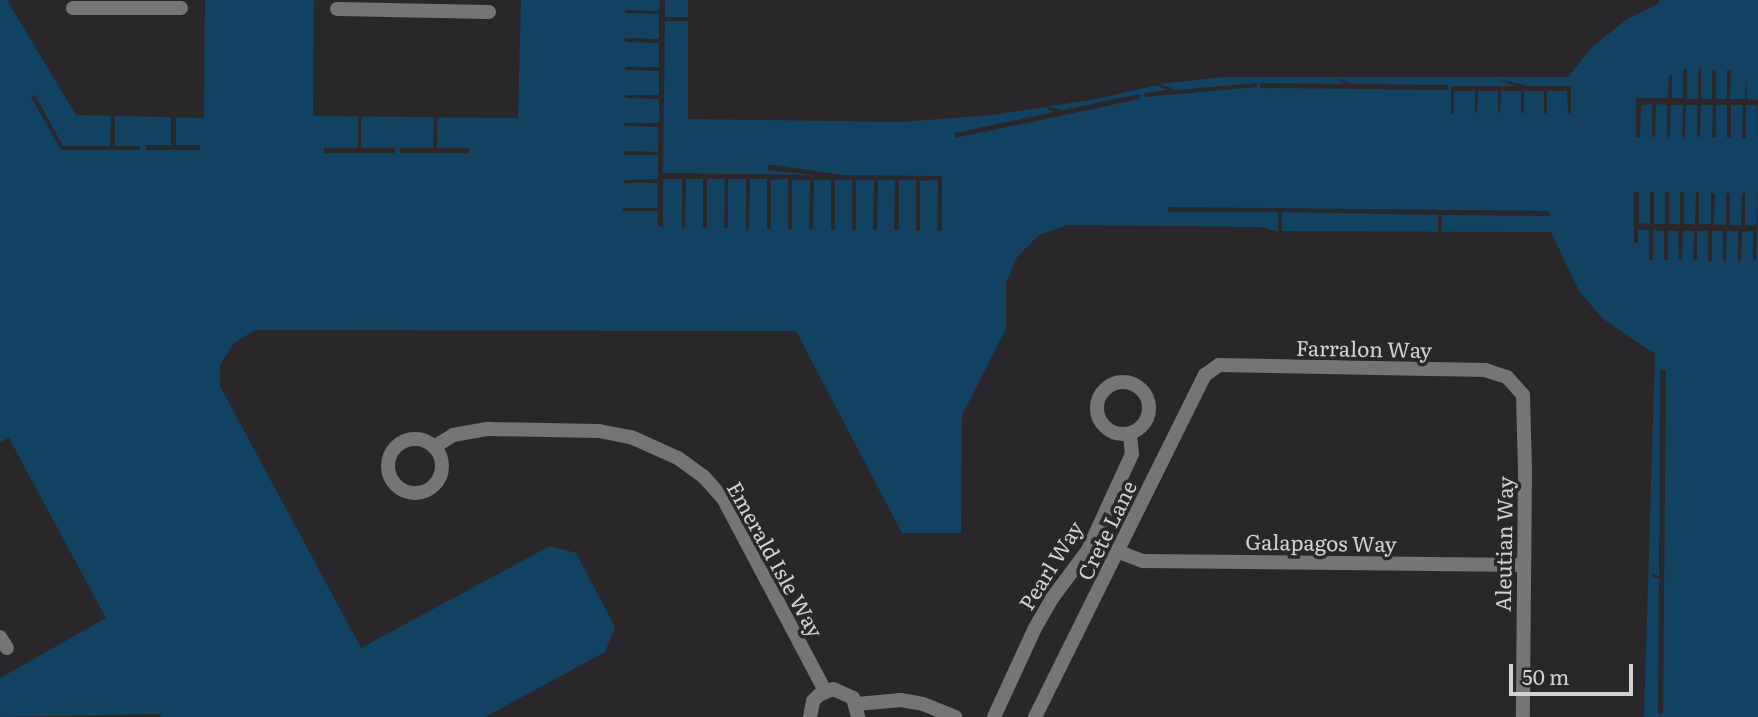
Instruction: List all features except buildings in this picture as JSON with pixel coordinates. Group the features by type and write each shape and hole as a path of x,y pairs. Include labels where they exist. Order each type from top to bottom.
{"street":[{"path":"74,8 108,4 181,8"},
{"path":"337,9 411,5 489,12"},
{"name":"Farralon Way","path":"1219,365 1237,368 1485,370 1507,377"},
{"name":"Crete Lane","path":"1035,717 1205,375 1219,365"},
{"name":"Aleutian Way","path":"1507,377 1523,396 1523,717"},
{"name":"Emerald Isle Way","path":"434,447 453,435 488,429 599,431 631,437 678,458 703,476 723,498 825,691"},
{"name":"Pearl Way","path":"993,717 1035,628 1053,597 1088,550 1132,454 1130,434"},
{"name":"Galapagos Way","path":"1119,552 1143,561 1524,565"},
{"path":"810,717 813,701 825,691 840,690 857,711 901,700 923,704 956,717"}],"water":[{"path":"0,0 7,0 76,115 204,118 205,0 314,0 313,116 518,118 521,0 688,0 688,119 900,122 993,115 1096,99 1161,84 1223,77 1568,77 1592,47 1626,20 1659,3 1659,0 1758,0 1758,717 1644,717 1655,354 1602,318 1579,291 1551,232 1275,231 1262,227 1067,225 1039,235 1017,257 1006,283 1006,329 962,415 961,533 902,533 796,331 255,330 234,343 220,365 220,386 361,648 550,546 576,553 615,627 605,652 485,717 161,717 159,714 0,717 0,678 106,618 9,438 0,442"}],"pier":[{"path":"660,0 665,0 665,17 689,17 689,21 665,21 663,173 813,175 768,170 768,165 776,165 842,175 942,176 942,231 937,231 938,180 920,181 920,231 916,231 916,180 899,180 899,230 894,230 895,180 878,180 877,230 873,230 874,180 856,180 856,230 852,230 852,180 835,180 835,230 831,230 831,180 814,180 813,229 809,229 810,180 792,180 792,229 788,229 788,179 771,180 771,229 767,229 767,179 750,179 749,229 746,229 746,179 728,179 728,228 724,228 725,179 707,179 707,228 703,228 703,179 686,179 685,228 682,228 682,179 663,179 663,227 658,226 658,211 623,211 623,208 658,208 658,183 624,183 624,180 658,179 658,155 624,155 624,151 658,152 658,127 624,126 624,123 659,123 659,99 625,98 625,95 659,95 659,71 625,70 625,67 659,67 659,43 625,42 625,38 659,39 659,14 625,13 625,10 659,11"},
{"path":"1683,69 1687,69 1687,99 1698,99 1698,69 1701,69 1701,99 1712,99 1712,70 1716,70 1716,99 1727,99 1727,70 1731,70 1730,99 1745,99 1747,77 1747,99 1758,100 1758,138 1757,105 1746,105 1746,138 1742,138 1743,105 1731,105 1731,138 1727,138 1727,105 1716,105 1716,137 1712,137 1713,105 1701,105 1700,137 1697,137 1697,105 1686,105 1685,137 1682,137 1683,105 1671,105 1670,137 1667,137 1667,105 1656,104 1655,137 1652,137 1652,104 1641,105 1640,137 1636,137 1636,98 1668,98 1669,75 1672,75 1672,98 1683,98"},
{"path":"1335,78 1354,84 1448,85 1448,90 1260,88 1260,83 1345,84"},
{"path":"1498,79 1527,86 1571,86 1571,113 1568,113 1567,91 1547,91 1547,113 1544,113 1544,91 1524,91 1524,113 1521,113 1521,91 1501,91 1498,113 1498,91 1478,91 1475,113 1475,91 1454,91 1454,113 1451,114 1451,86 1515,86"},
{"path":"1257,83 1257,87 1145,97 1144,93 1168,90 1155,85 1159,84 1176,90"},
{"path":"1139,94 1140,99 955,138 955,133 1053,112 1044,106 1063,110"},
{"path":"35,95 63,146 110,146 111,114 115,114 115,146 140,146 140,150 61,150 31,97"},
{"path":"171,115 176,115 176,145 200,145 200,150 146,150 146,145 171,145"},
{"path":"358,117 361,117 361,148 395,148 395,153 324,153 324,148 358,148"},
{"path":"434,117 437,117 437,148 469,148 469,153 400,153 400,148 433,148"},
{"path":"1634,192 1639,192 1639,224 1650,223 1650,192 1654,192 1654,224 1665,224 1665,192 1669,192 1669,224 1680,224 1680,192 1684,192 1684,224 1695,224 1696,192 1699,192 1699,224 1711,224 1711,193 1715,193 1714,224 1726,225 1726,193 1730,193 1730,225 1741,225 1742,193 1745,193 1745,225 1756,225 1758,193 1756,261 1753,261 1753,231 1742,232 1741,261 1738,261 1738,231 1727,231 1726,261 1723,261 1723,231 1712,231 1712,261 1708,261 1708,231 1697,231 1697,260 1693,260 1694,231 1683,231 1682,260 1679,260 1678,231 1668,231 1668,260 1664,260 1664,231 1653,230 1653,260 1649,260 1649,230 1638,230 1638,243 1634,243"},
{"path":"1168,207 1549,211 1550,216 1442,215 1441,235 1438,235 1438,215 1282,212 1282,234 1278,234 1278,212 1168,212"},
{"path":"1660,370 1666,370 1663,714 1658,713 1659,579 1652,576 1652,573 1659,576"}]}
